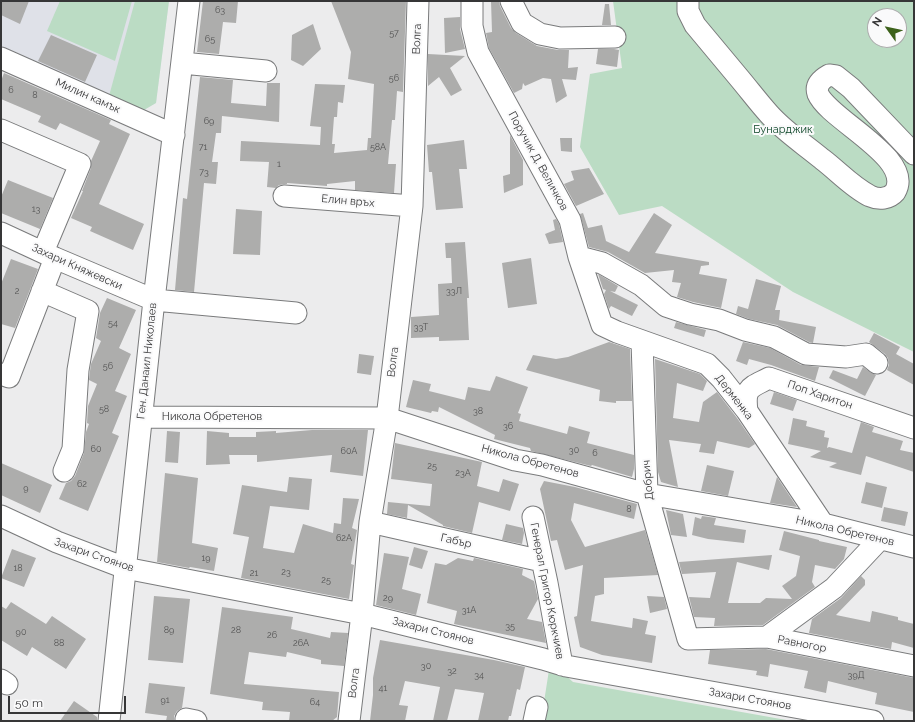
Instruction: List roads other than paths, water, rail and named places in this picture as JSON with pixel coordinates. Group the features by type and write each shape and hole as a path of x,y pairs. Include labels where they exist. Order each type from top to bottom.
{"street":[{"name":"Ген. Данаил Николаев","path":"109,721 154,300 189,1"},
{"name":"Волга","path":"349,721 362,614 370,522 387,418 412,206 418,1"},
{"name":"Поручик Д. Величков","path":"472,1 472,26 478,52 570,220 579,257 602,324"},
{"path":"511,1 522,23 540,34 560,38 615,38"},
{"path":"688,1 688,11 695,26 769,114 790,134 823,159 854,186 871,197 882,199 891,197 898,189 902,178 897,164 885,150 840,117 818,94 818,86 822,79 829,75 836,76 851,88 914,154"},
{"name":"Милин камък","path":"1,58 174,135"},
{"path":"182,63 266,71"},
{"path":"1,130 80,164 49,255 42,291 9,377 1,374"},
{"name":"Елин връх","path":"284,196 412,206"},
{"name":"Захари Княжевски","path":"1,233 154,300 296,313"},
{"path":"579,257 602,263 641,285 666,306 690,314 719,320 745,330 774,337 806,354 846,357 866,354 877,363"},
{"path":"42,291 88,312 78,370 72,449 64,471"},
{"name":"Дерменка","path":"602,324 642,341 707,364 721,378 746,411 824,524"},
{"name":"Добрич","path":"642,341 647,494 688,638"},
{"name":"Поп Харитон","path":"746,411 745,397 750,388 769,378 914,428"},
{"name":"Никола Обретенов","path":"142,416 387,418 515,460 542,465 647,494 824,524 914,548"},
{"name":"Захари Стоянов","path":"1,516 57,542 125,568 362,614 562,665 873,721"},
{"name":"Генерал Григор Кюркчиев","path":"533,517 562,665"},
{"name":"Габър","path":"370,522 542,561"},
{"path":"767,637 834,588 880,540"},
{"name":"Равногор","path":"688,638 767,637 914,666"}],"park label":[{"name":"Бунарджик","path":"783,130"}]}
